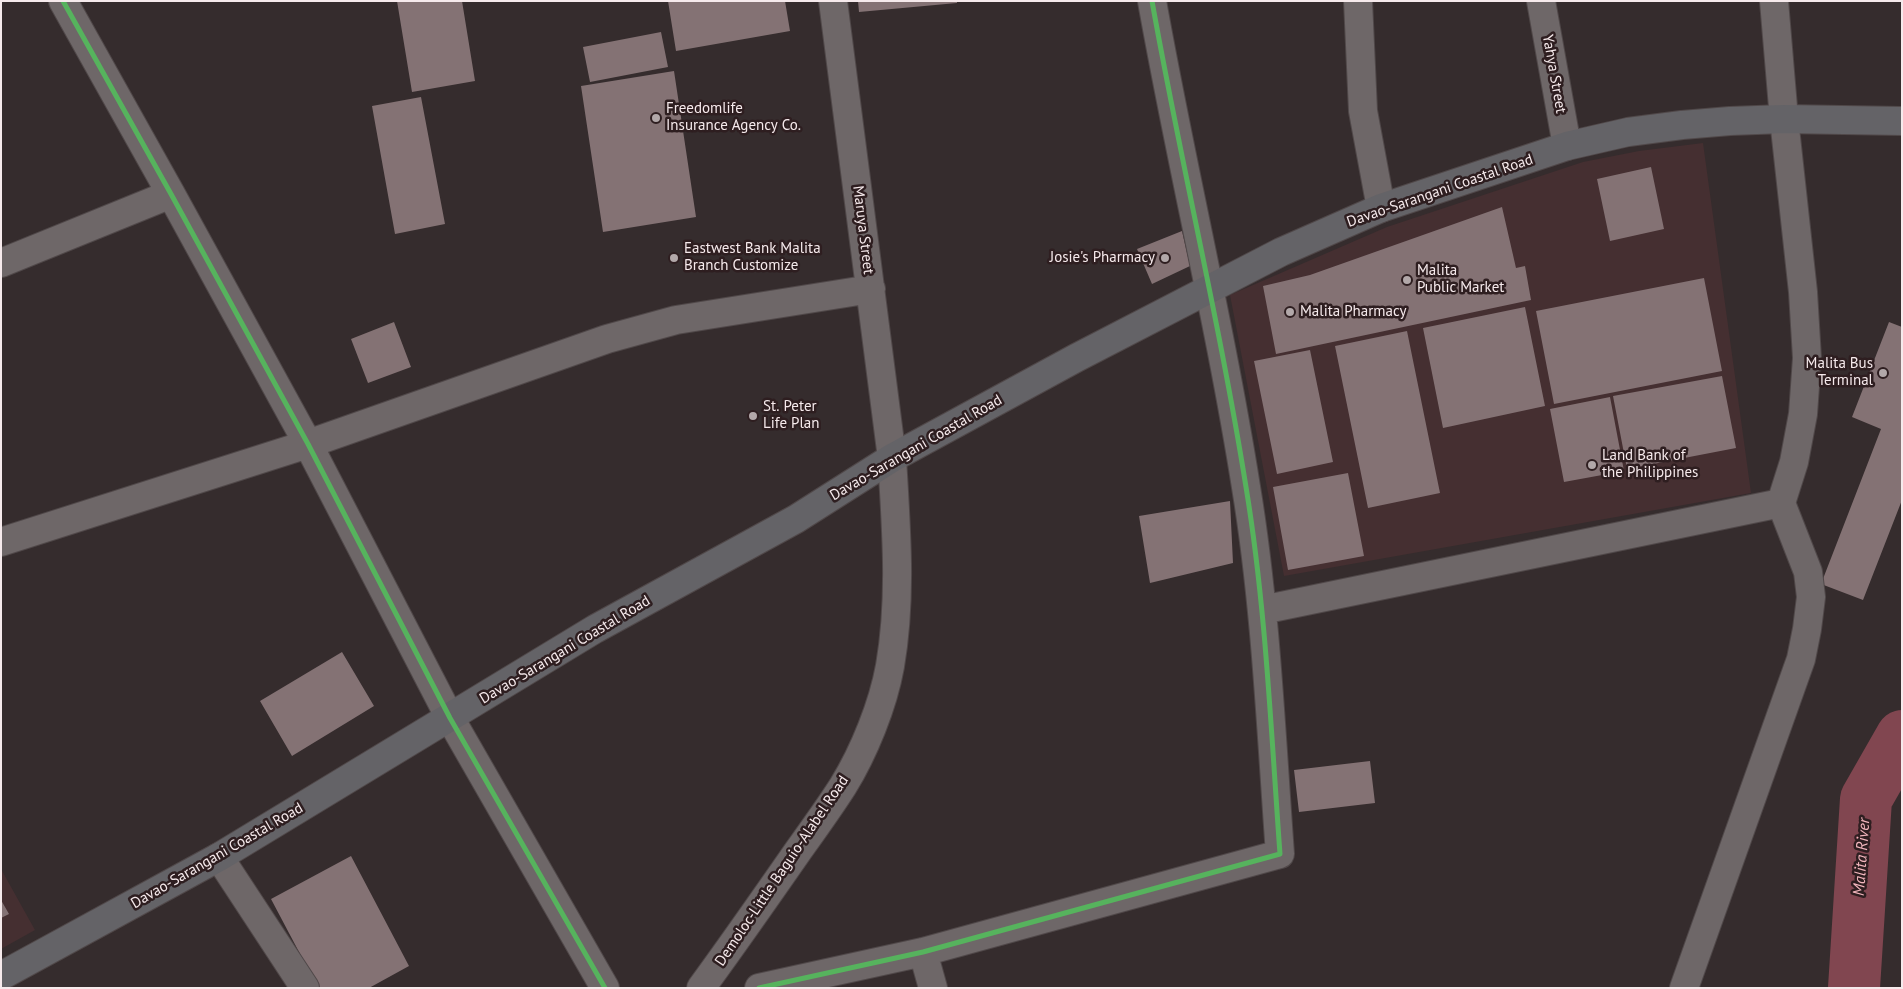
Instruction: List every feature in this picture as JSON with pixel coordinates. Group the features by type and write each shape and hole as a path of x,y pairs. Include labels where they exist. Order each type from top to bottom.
{"main road":[{"name":"Davao-Sarangani Coastal Road","path":"1,976 220,857 595,629 796,519 892,458 1076,358 1281,252 1381,208 1567,146 1628,132 1682,124 1784,119 1902,121"}],"street":[{"path":"62,1 171,194 308,444 450,718 605,988"},
{"name":"Maruya Street","path":"834,1 892,458"},
{"path":"759,988 923,952 1280,854 1262,610 1245,480 1231,397 1152,1"},
{"path":"1358,1 1363,112 1381,208"},
{"name":"Yahya Street","path":"1541,1 1567,146"},
{"path":"1684,988 1801,658 1807,629 1810,597 1808,572 1781,503 1794,462 1803,414 1807,358 1803,292 1784,119 1774,1"},
{"path":"1,263 171,194"},
{"path":"1,542 308,444 607,339 676,320 871,289"},
{"name":"Demoloc-Little Baguio-Alabel Road","path":"702,988 843,785 862,750 877,711 890,668 897,612 897,544 892,458"},
{"path":"1262,610 1781,503"},
{"path":"220,857 305,988"},
{"path":"923,952 933,988"}],"shaded area":[{"path":"1703,143 1751,493 1284,576 1230,295 1387,227 1583,162 1639,151"},
{"path":"1,869 35,930 1,949"}],"building":[{"path":"397,1 462,1 475,81 412,92"},
{"path":"668,1 785,1 790,31 676,51"},
{"path":"858,1 957,1 957,3 859,12"},
{"path":"661,32 668,67 590,82 583,47"},
{"path":"674,71 696,217 603,232 581,86"},
{"path":"421,97 445,224 395,234 372,106"},
{"path":"1651,167 1664,229 1610,241 1597,179"},
{"name":"Malita Public Market","path":"1502,207 1516,268 1525,266 1531,300 1276,354 1263,286 1310,275"},
{"path":"1182,231 1190,266 1152,284 1137,249"},
{"path":"1704,278 1722,371 1554,404 1536,311"},
{"path":"1525,307 1545,406 1443,428 1423,328"},
{"path":"394,322 411,367 368,383 351,339"},
{"path":"1889,322 1902,327 1902,500 1863,600 1821,584 1881,429 1852,417"},
{"path":"1407,331 1440,493 1368,508 1335,346"},
{"path":"1310,350 1333,462 1277,474 1254,361"},
{"path":"1722,376 1736,448 1627,469 1613,396"},
{"path":"1610,397 1624,471 1564,482 1550,409"},
{"path":"1348,473 1364,556 1288,570 1273,487"},
{"path":"1230,501 1233,563 1150,583 1139,516"},
{"path":"342,652 374,706 292,756 260,701"},
{"path":"1370,761 1375,803 1299,812 1294,770"},
{"path":"351,856 409,966 369,988 318,988 271,899"},
{"path":"1,900 9,914 1,918"}],"waterway":[{"name":"Malita River","path":"1854,988 1866,799 1902,736"}],"cycle path":[{"path":"63,1 308,444 450,718 605,988"},
{"path":"759,988 923,952 1280,854 1267,670 1253,533 1236,426 1152,1"}],"place":[{"name":"Freedomlife Insurance Agency Co.","path":"656,118"},
{"name":"Eastwest Bank Malita Branch Customize","path":"674,258"},
{"name":"Josie's Pharmacy","path":"1165,258"},
{"name":"Malita Public Market","path":"1407,280"},
{"name":"Malita Pharmacy","path":"1290,312"},
{"name":"Malita Bus Terminal","path":"1883,373"},
{"name":"St. Peter Life Plan","path":"753,416"},
{"name":"Land Bank of the Philippines","path":"1592,465"}]}
